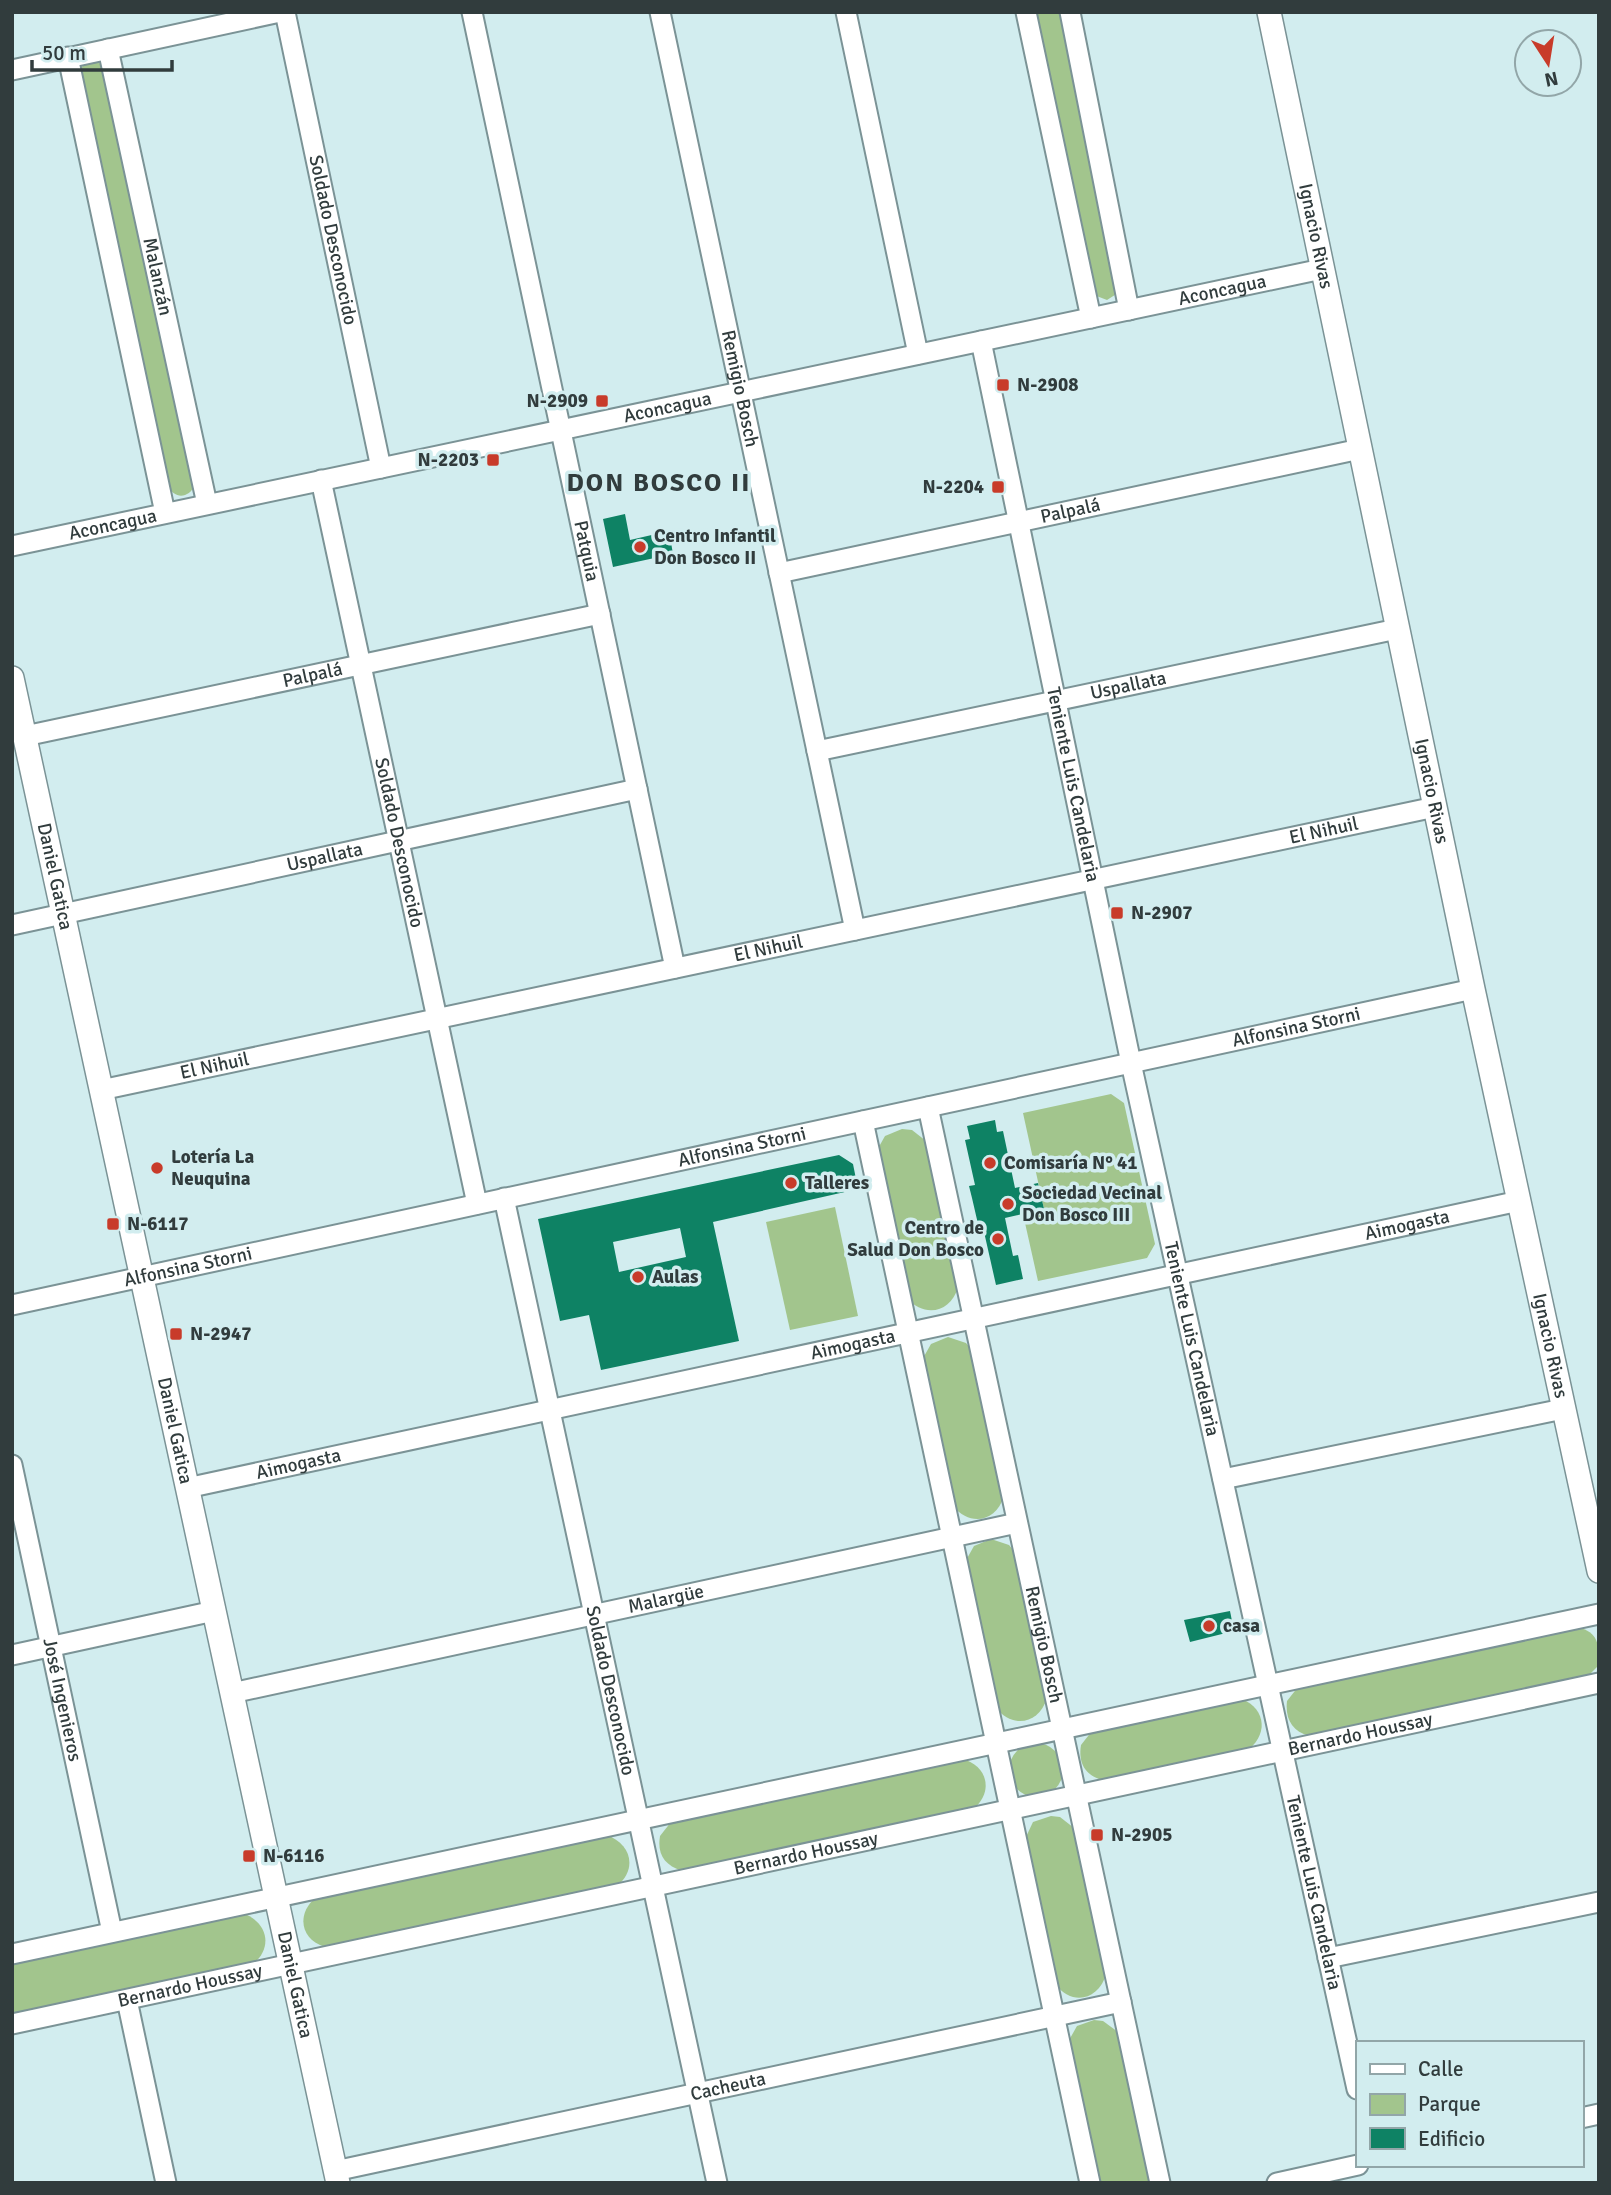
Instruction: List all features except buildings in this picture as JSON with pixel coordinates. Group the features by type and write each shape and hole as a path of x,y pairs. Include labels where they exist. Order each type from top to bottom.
{"main road":[{"name":"Ignacio Rivas","path":"1269,12 1434,807 1599,1571"},
{"name":"Daniel Gatica","path":"12,678 336,2177"}],"street":[{"path":"12,70 280,12"},
{"name":"Soldado Desconocido","path":"285,12 381,468"},
{"name":"Patquia","path":"472,12 675,968"},
{"name":"Remigio Bosch","path":"660,12 855,930"},
{"path":"846,12 918,355"},
{"path":"1026,12 1091,318"},
{"path":"1070,12 1129,310"},
{"name":"Malanzán","path":"108,49 208,504"},
{"path":"68,57 165,513"},
{"name":"Aconcagua","path":"12,545 1322,269"},
{"name":"Teniente Luis Candelaria","path":"981,341 1131,1063 1356,2084"},
{"name":"Palpalá","path":"779,573 1360,449"},
{"name":"Soldado Desconocido","path":"321,481 477,1204"},
{"name":"Palpalá","path":"25,736 600,614"},
{"name":"Uspallata","path":"817,751 1398,629"},
{"name":"Uspallata","path":"12,925 637,789"},
{"name":"El Nihuil","path":"101,1090 1434,807"},
{"name":"Alfonsina Storni","path":"12,1305 1473,989"},
{"name":"Remigio Bosch","path":"928,1107 1160,2183"},
{"path":"863,1121 1090,2183"},
{"name":"Soldado Desconocido","path":"504,1198 717,2183"},
{"name":"Aimogasta","path":"187,1488 1518,1201"},
{"path":"1223,1479 1563,1409"},
{"name":"José Ingenieros","path":"12,1465 112,1932"},
{"name":"Malargüe","path":"232,1693 1017,1523"},
{"path":"12,1655 214,1611"},
{"path":"12,1954 1599,1614"},
{"name":"Bernardo Houssay","path":"12,2024 1599,1683"},
{"path":"1328,1958 1599,1902"},
{"path":"127,2000 166,2183"},
{"name":"Cacheuta","path":"336,2177 697,2093 1121,2002"},
{"path":"1277,2183 1356,2166"}],"green space":[{"path":"1033,12 1062,12 1118,293 1107,300 1094,295"},
{"path":"95,61 103,65 195,485 189,493 182,496 174,494 168,486 79,74 83,65"},
{"path":"1111,1094 1124,1103 1155,1244 1147,1258 1038,1281 1023,1214 1044,1209 1023,1113"},
{"path":"902,1129 912,1130 926,1141 958,1287 949,1302 936,1310 921,1308 907,1298 876,1152 885,1136"},
{"path":"835,1207 858,1316 790,1330 766,1222"},
{"path":"948,1337 966,1343 972,1350 1004,1496 995,1511 982,1519 967,1517 953,1506 922,1360 931,1344"},
{"path":"991,1539 1009,1545 1015,1552 1047,1698 1038,1713 1025,1721 1010,1719 996,1708 965,1562 974,1546"},
{"path":"1577,1627 1590,1632 1598,1646 1599,1665 1587,1677 1309,1736 1294,1727 1287,1713 1287,1701 1298,1687"},
{"path":"1238,1698 1254,1707 1261,1720 1260,1735 1249,1749 1102,1780 1091,1775 1082,1763 1081,1745 1092,1731"},
{"path":"1036,1743 1055,1751 1063,1770 1055,1789 1036,1797 1017,1789 1009,1770 1017,1751"},
{"path":"962,1759 978,1767 985,1780 984,1795 973,1809 682,1871 666,1862 661,1853 660,1836 671,1822"},
{"path":"1051,1816 1060,1817 1074,1828 1106,1974 1097,1990 1084,1997 1070,1996 1056,1985 1025,1839 1033,1822"},
{"path":"606,1835 621,1844 629,1857 628,1872 617,1886 325,1947 317,1944 306,1933 303,1919 315,1898"},
{"path":"242,1913 257,1922 265,1935 264,1950 253,1964 12,2017 12,1962"},
{"path":"1094,2020 1103,2021 1118,2032 1148,2183 1097,2183 1068,2042 1077,2026"}],"place":[{"name":"N-2908","path":"1003,385"},
{"name":"N-2909","path":"602,401"},
{"name":"N-2203","path":"493,460"},
{"name":"N-2204","path":"998,487"},
{"name":"Centro Infantil Don Bosco II","path":"640,547"},
{"name":"N-2907","path":"1117,913"},
{"name":"Comisaría N° 41","path":"990,1163"},
{"name":"Lotería La Neuquina","path":"157,1168"},
{"name":"Talleres","path":"791,1183"},
{"name":"Sociedad Vecinal Don Bosco III","path":"1008,1204"},
{"name":"N-6117","path":"113,1224"},
{"name":"Centro de Salud Don Bosco","path":"998,1239"},
{"name":"Aulas","path":"638,1277"},
{"name":"N-2947","path":"176,1334"},
{"name":"casa","path":"1209,1626"},
{"name":"N-2905","path":"1097,1835"},
{"name":"N-6116","path":"249,1856"}],"district":[{"name":"DON BOSCO II","path":"659,483"}]}
